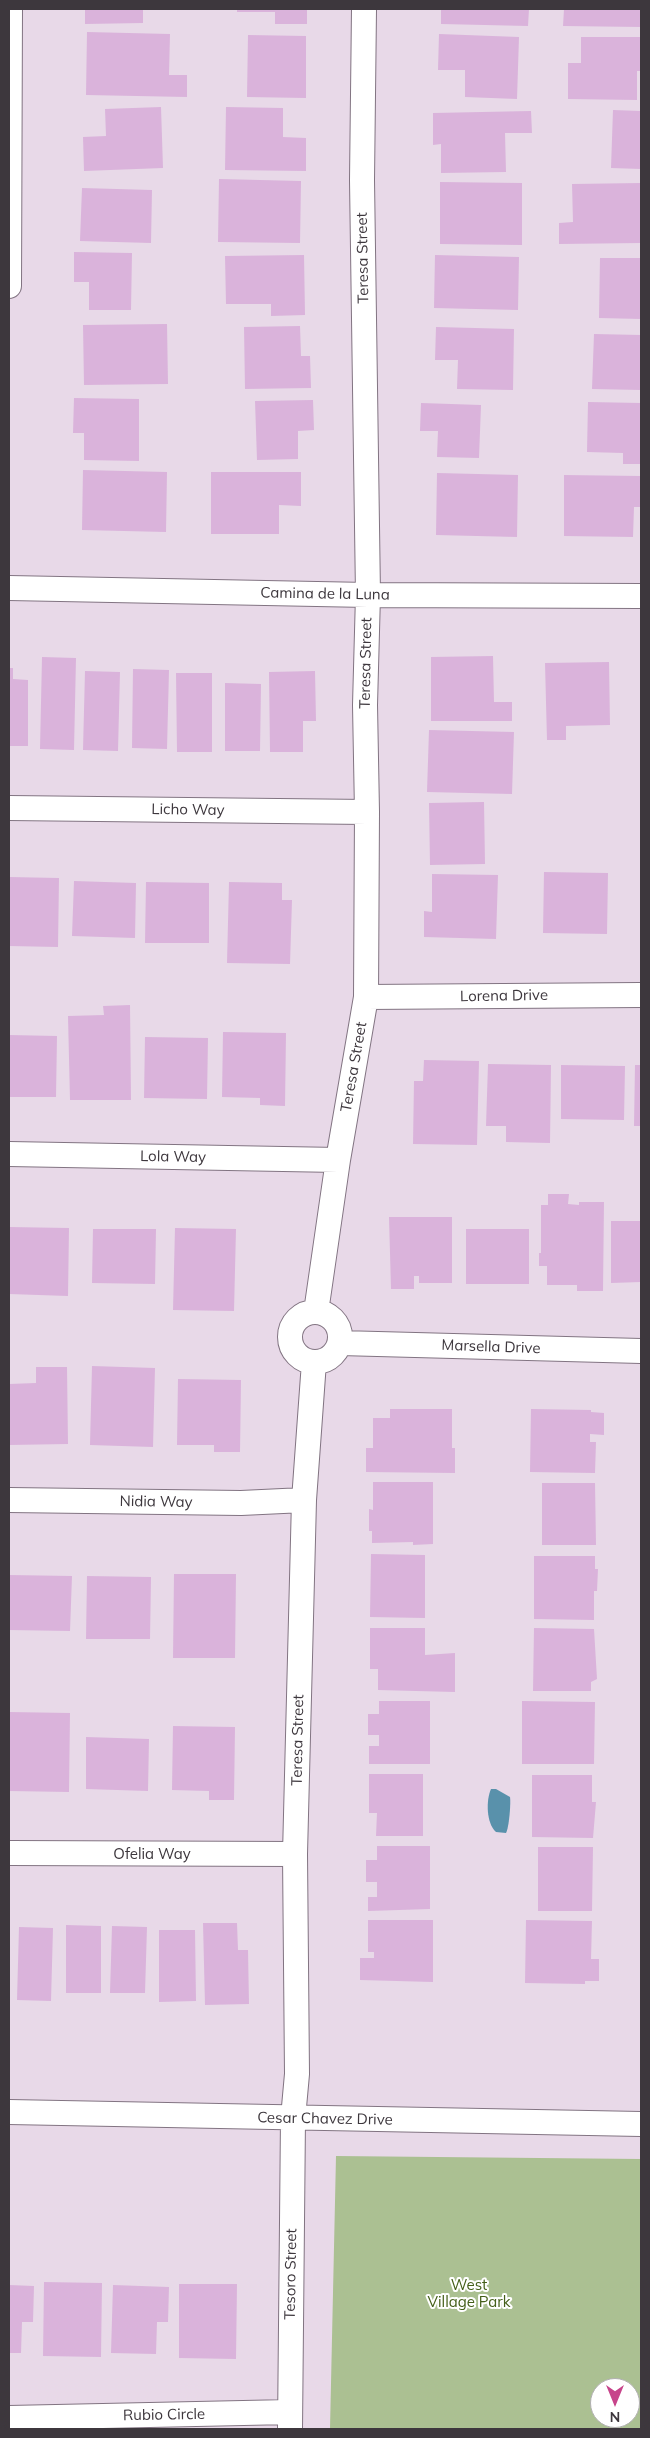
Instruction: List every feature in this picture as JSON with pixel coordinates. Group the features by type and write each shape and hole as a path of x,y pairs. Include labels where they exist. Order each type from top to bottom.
{"street":[{"path":"9,286 10,9"},
{"name":"Teresa Street","path":"316,1312 338,1160 366,997 367,812 365,705 368,595 362,180 364,9"},
{"name":"Camina de la Luna","path":"9,588 368,595 641,596"},
{"name":"Licho Way","path":"9,808 367,812"},
{"name":"Lorena Drive","path":"366,997 641,995"},
{"name":"Lola Way","path":"9,1154 338,1160"},
{"path":"316,1312 328,1316 338,1326 340,1343 329,1358 314,1362 298,1356 292,1347 290,1337 292,1327 298,1319 306,1314 316,1312"},
{"name":"Marsella Drive","path":"340,1343 641,1351"},
{"name":"Teresa Street","path":"293,2118 297,2074 295,1854 304,1500 314,1362"},
{"name":"Nidia Way","path":"9,1500 241,1503 304,1500"},
{"name":"Ofelia Way","path":"9,1853 295,1854"},
{"name":"Cesar Chavez Drive","path":"9,2112 641,2124"},
{"name":"Tesoro Street","path":"290,2420 293,2118"},
{"name":"Rubio Circle","path":"9,2418 290,2420"}],"green space":[{"name":"West Village Park","path":"336,2156 641,2159 641,2429 330,2429"}],"water":[{"path":"491,1789 496,1789 510,1797 510,1815 506,1833 496,1832 490,1823 488,1805"}],"building":[{"path":"85,9 143,9 143,23 85,24"},
{"path":"237,9 307,9 307,24 275,24 275,12 237,12"},
{"path":"441,9 529,9 528,26 441,24"},
{"path":"564,9 641,9 641,27 563,26"},
{"path":"87,32 170,34 169,75 187,75 187,97 86,95"},
{"path":"439,34 519,37 517,99 465,97 465,70 438,70"},
{"path":"248,35 306,36 306,98 247,97"},
{"path":"581,37 641,37 641,71 637,71 637,100 568,99 568,63 581,63"},
{"path":"161,107 163,168 84,171 83,137 106,136 105,109"},
{"path":"226,107 283,108 283,137 306,138 306,171 225,170"},
{"path":"613,110 641,111 641,169 611,168"},
{"path":"531,111 532,133 505,133 506,172 441,173 441,144 433,145 433,113"},
{"path":"219,179 301,181 300,243 218,242"},
{"path":"440,182 522,183 522,245 440,244"},
{"path":"641,183 641,243 559,244 559,223 573,222 572,184"},
{"path":"82,188 152,190 151,243 80,241"},
{"path":"74,252 132,253 131,310 89,310 89,282 74,282"},
{"path":"304,255 305,315 271,316 271,304 226,304 225,256"},
{"path":"435,255 519,257 518,310 434,308"},
{"path":"600,258 641,258 641,319 599,318"},
{"path":"167,324 168,384 84,385 83,325"},
{"path":"300,326 301,356 310,356 311,388 245,389 244,327"},
{"path":"436,327 514,329 513,390 457,389 458,360 435,360"},
{"path":"594,334 641,335 641,390 592,389"},
{"path":"74,398 139,399 139,461 84,460 84,433 73,433"},
{"path":"313,400 314,430 298,431 298,459 257,460 255,401"},
{"path":"588,402 641,403 641,464 623,464 623,453 587,452"},
{"path":"421,403 481,405 479,458 437,457 438,431 420,431"},
{"path":"83,470 167,472 166,532 82,530"},
{"path":"211,472 301,472 301,506 279,505 279,534 211,534"},
{"path":"437,473 518,475 517,537 436,535"},
{"path":"564,475 641,476 641,507 634,507 633,537 564,536"},
{"path":"493,656 494,702 512,702 512,721 431,721 431,657"},
{"path":"42,657 76,658 74,750 40,749"},
{"path":"609,662 610,725 566,726 566,740 547,740 545,663"},
{"path":"9,668 13,668 13,679 28,680 28,746 9,746"},
{"path":"133,669 169,670 167,749 132,748"},
{"path":"85,671 120,672 118,751 83,750"},
{"path":"315,671 316,721 303,721 303,752 270,752 269,672"},
{"path":"176,673 212,673 212,752 177,752"},
{"path":"225,683 261,684 260,751 225,751"},
{"path":"429,730 514,732 512,794 427,792"},
{"path":"484,802 485,864 430,865 429,803"},
{"path":"544,872 608,873 607,934 543,933"},
{"path":"432,874 498,875 496,939 424,937 424,911 432,912"},
{"path":"9,877 59,878 58,947 9,946"},
{"path":"74,881 136,883 135,938 72,936"},
{"path":"146,882 209,883 209,943 145,943"},
{"path":"229,882 282,883 282,900 292,900 290,964 227,963"},
{"path":"130,1005 131,1100 70,1100 68,1016 104,1015 103,1006"},
{"path":"223,1032 286,1033 285,1106 260,1105 260,1098 222,1097"},
{"path":"9,1035 57,1036 56,1097 9,1097"},
{"path":"145,1037 208,1038 207,1099 144,1098"},
{"path":"424,1060 479,1061 477,1145 413,1144 414,1081 423,1081"},
{"path":"488,1064 551,1065 550,1143 506,1142 506,1126 486,1126"},
{"path":"561,1065 625,1066 624,1120 561,1119"},
{"path":"635,1065 641,1065 641,1126 634,1126"},
{"path":"548,1194 569,1194 568,1204 579,1205 579,1202 604,1202 603,1291 577,1291 577,1285 547,1285 547,1266 539,1266 539,1253 541,1253 541,1205 548,1205"},
{"path":"389,1217 452,1217 452,1283 419,1283 419,1276 414,1276 414,1289 391,1289"},
{"path":"611,1221 641,1221 641,1282 611,1283"},
{"path":"9,1227 69,1228 68,1296 9,1294"},
{"path":"175,1228 236,1229 234,1311 173,1310"},
{"path":"93,1229 156,1229 155,1284 92,1283"},
{"path":"466,1229 529,1229 529,1284 466,1284"},
{"path":"92,1366 155,1368 153,1447 90,1445"},
{"path":"36,1367 67,1367 68,1444 9,1445 9,1384 36,1383"},
{"path":"178,1379 241,1380 240,1452 214,1452 214,1445 177,1445"},
{"path":"390,1409 452,1409 452,1448 455,1448 455,1473 366,1472 366,1448 373,1448 373,1418 390,1418"},
{"path":"531,1409 591,1410 591,1412 604,1413 604,1435 590,1434 590,1442 596,1442 595,1473 530,1472"},
{"path":"373,1482 433,1482 433,1544 413,1545 413,1542 372,1543 372,1531 369,1531 369,1509 373,1510"},
{"path":"542,1483 595,1483 596,1545 542,1545"},
{"path":"371,1554 425,1555 425,1618 370,1617"},
{"path":"534,1556 595,1556 595,1569 598,1569 597,1591 594,1591 594,1620 534,1619"},
{"path":"174,1574 236,1574 235,1658 173,1658"},
{"path":"9,1575 72,1576 70,1631 9,1630"},
{"path":"87,1576 151,1577 150,1639 86,1639"},
{"path":"370,1628 425,1628 425,1655 455,1653 455,1692 378,1690 378,1669 370,1669"},
{"path":"534,1628 594,1629 597,1679 591,1682 591,1691 533,1691"},
{"path":"379,1701 430,1701 430,1764 369,1764 369,1746 379,1746 379,1735 368,1735 368,1714 379,1714"},
{"path":"522,1701 595,1702 594,1764 522,1764"},
{"path":"9,1712 70,1713 69,1792 9,1791"},
{"path":"173,1726 235,1727 234,1800 209,1800 209,1791 172,1790"},
{"path":"86,1737 149,1739 148,1791 86,1789"},
{"path":"369,1774 423,1774 423,1836 376,1836 377,1813 369,1813"},
{"path":"532,1775 592,1775 592,1802 596,1802 593,1838 532,1837"},
{"path":"377,1846 430,1846 430,1909 368,1911 368,1897 377,1897 377,1882 366,1882 366,1860 377,1860"},
{"path":"538,1847 593,1847 592,1911 538,1911"},
{"path":"368,1920 433,1920 433,1982 360,1980 360,1958 374,1958 374,1952 368,1952"},
{"path":"526,1920 592,1921 591,1959 599,1959 599,1981 585,1981 585,1984 525,1983"},
{"path":"203,1923 237,1923 238,1950 248,1950 249,2004 205,2005"},
{"path":"66,1925 101,1926 101,1993 66,1993"},
{"path":"112,1926 147,1927 145,1993 110,1993"},
{"path":"19,1927 53,1928 51,2001 17,2000"},
{"path":"159,1930 195,1930 196,2001 159,2002"},
{"path":"44,2282 102,2283 101,2357 43,2356"},
{"path":"179,2284 237,2284 236,2359 179,2358"},
{"path":"9,2285 34,2286 33,2322 22,2322 21,2353 9,2353"},
{"path":"113,2285 169,2287 168,2322 157,2322 156,2354 111,2353"}]}
